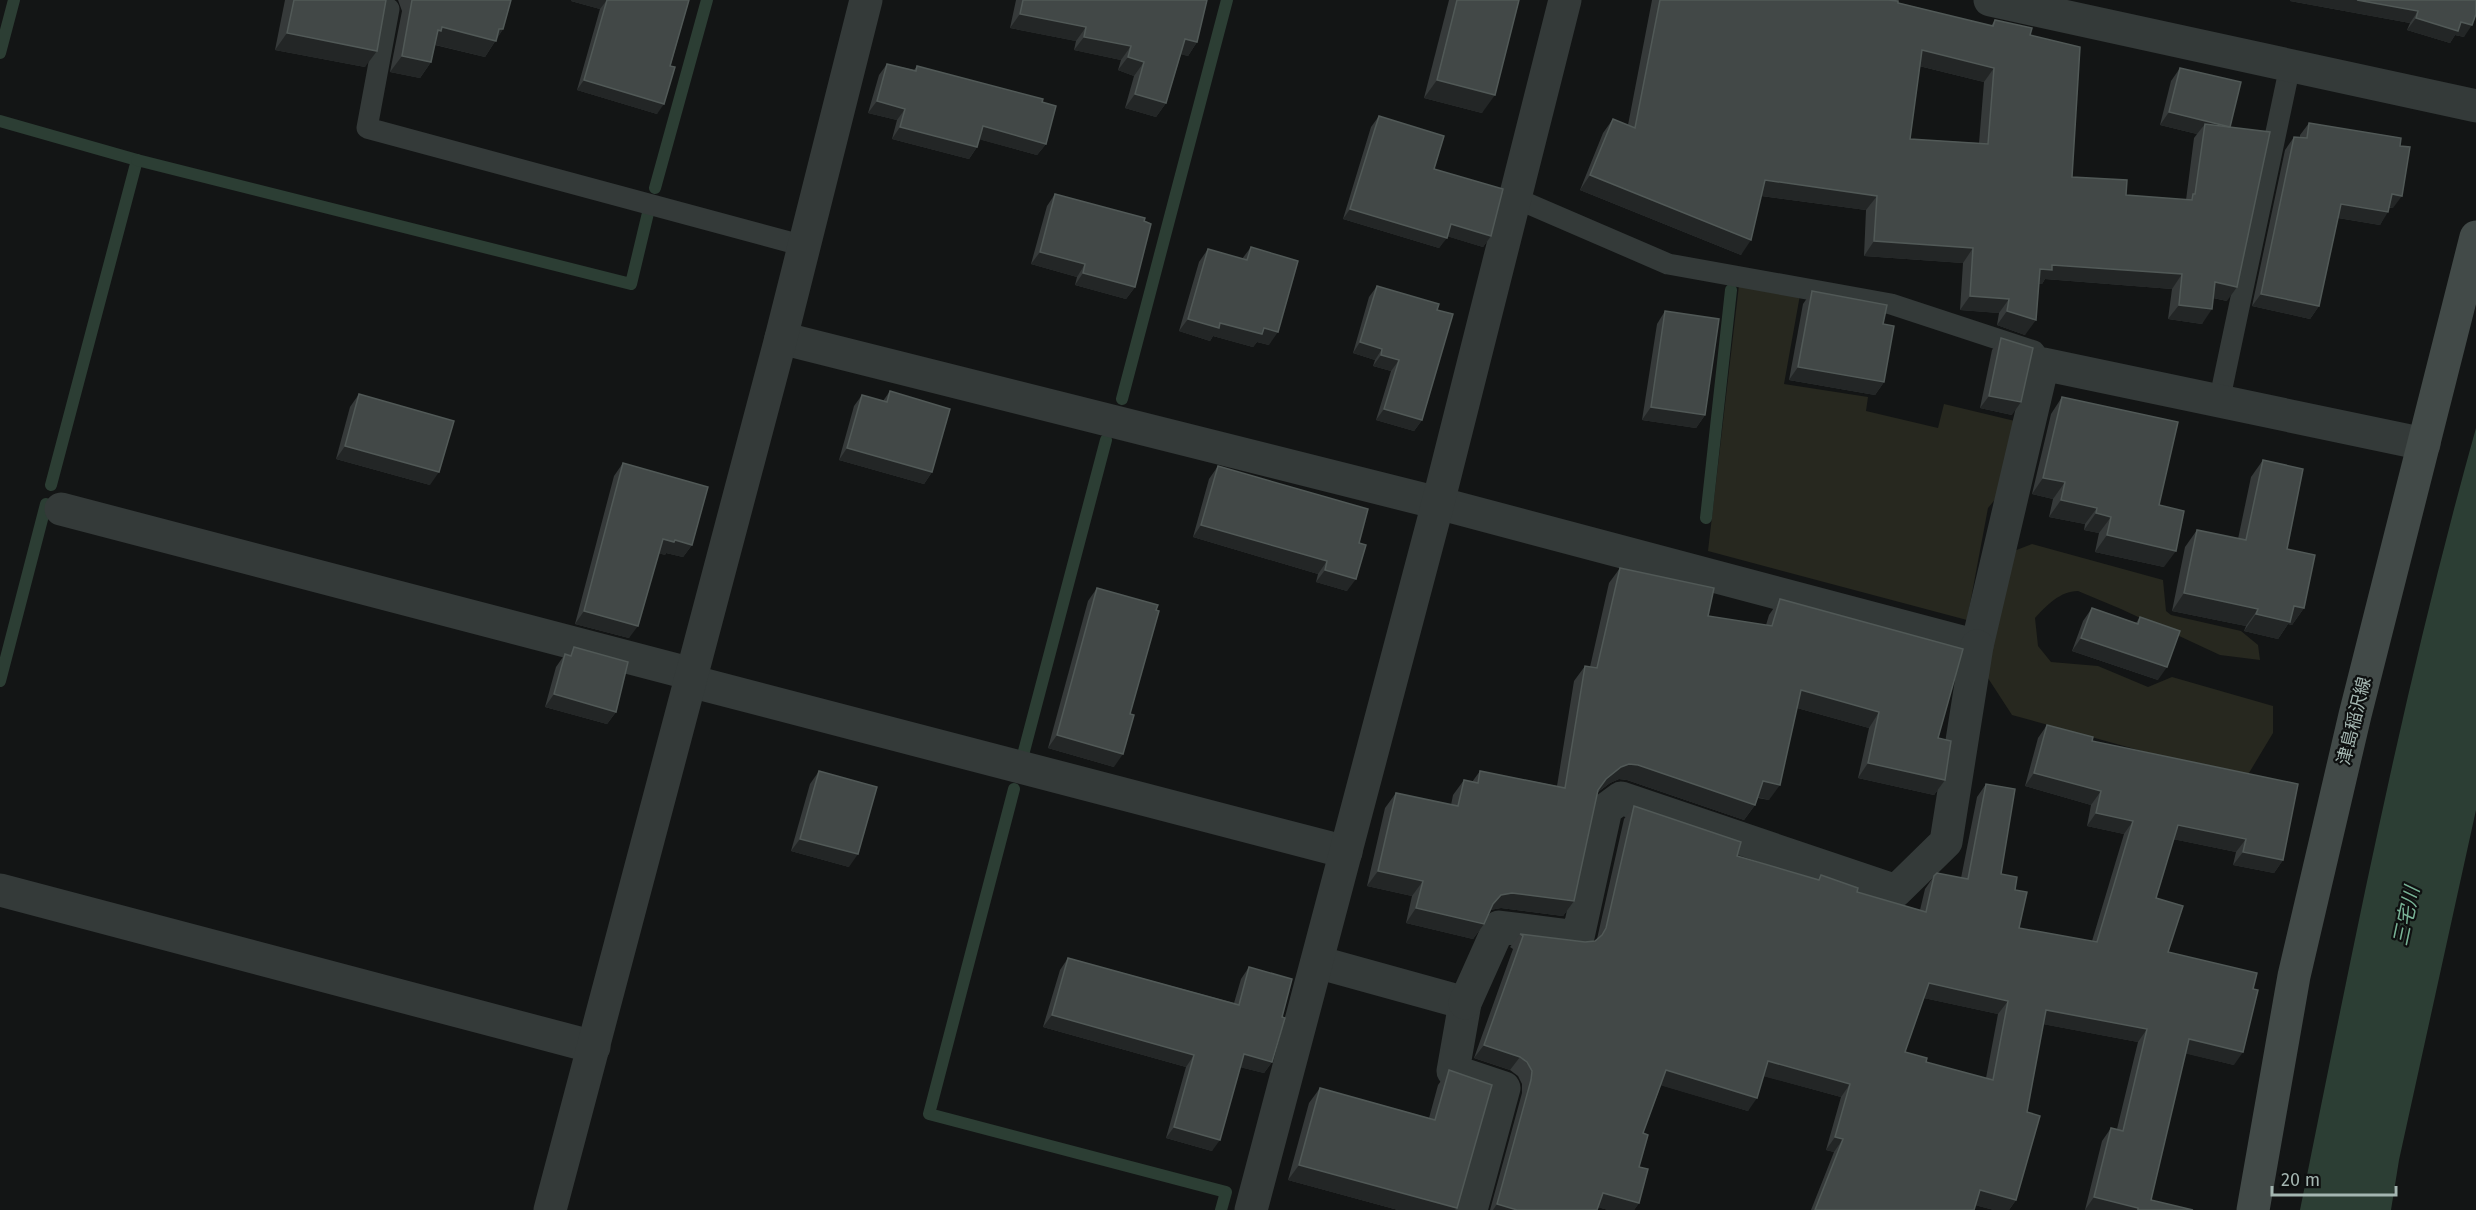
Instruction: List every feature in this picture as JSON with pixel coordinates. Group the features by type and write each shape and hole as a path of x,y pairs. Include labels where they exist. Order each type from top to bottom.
{"main road":[{"name":"津島稲沢線","path":"2253,1210 2294,975 2355,715 2476,237"}],"street":[{"path":"550,1210 781,338 866,0"},
{"path":"1251,1210 1438,503 1565,0"},
{"path":"1990,0 2476,106"},
{"path":"781,338 1438,503 1977,646"},
{"path":"1471,1210 1504,1088 1453,1071 1465,1003 1499,927 1578,937 1606,809 1621,798 1896,891 1946,842 1977,646 2043,364 2424,444"},
{"path":"61,509 1346,852"},
{"path":"0,890 594,1047"},
{"path":"1317,962 1465,1003"}],"lane":[{"path":"389,9 367,128 804,246"},
{"path":"2219,402 2290,66"},
{"path":"1515,198 1668,264 1898,306 2034,351 2043,364"}],"shaded area":[{"path":"1739,285 1800,295 1784,384 1868,397 1866,411 1938,428 1944,404 2019,422 2007,485 1988,508 1967,620 1708,551"},
{"path":"2032,544 2163,580 2166,611 2171,615 2241,631 2258,645 2260,660 2220,655 2078,591 2059,596 2035,618 2038,646 2051,662 2098,666 2148,687 2172,677 2273,706 2273,733 2249,773 2239,778 2012,715 1986,675 2014,551"}],"water":[{"name":"三宅川","path":"2476,428 2476,810 2399,1160 2391,1210 2300,1210 2360,915 2403,719"}],"building":[{"path":"294,0 386,0 377,51 287,33"},
{"path":"412,0 511,0 503,29 499,29 496,41 442,27 441,31 438,30 431,62 402,56"},
{"path":"607,0 689,0 670,66 675,67 664,104 584,80"},
{"path":"1023,0 1207,0 1197,42 1185,39 1166,103 1135,94 1144,62 1128,57 1131,46 1084,37 1086,27 1020,14"},
{"path":"1457,0 1519,0 1495,95 1437,80"},
{"path":"1660,0 1888,0 1993,26 1995,20 2032,28 2030,35 2080,47 2072,177 2127,180 2126,195 2192,200 2195,194 2205,124 2270,132 2237,287 2215,282 2212,309 2179,305 2182,274 2052,265 2052,270 2040,269 2036,320 2007,311 2009,299 1970,296 1973,248 1874,241 1877,196 1765,180 1751,240 1590,175 1613,119 1635,128","holes":["1922,50 1994,68 1988,144 1910,139"]},
{"path":"2357,0 2476,0 2476,14 2472,25 2461,22 2458,31 2416,18 2418,11"},
{"path":"887,64 916,71 917,66 1043,99 1042,102 1056,106 1046,144 983,126 977,147 900,127 905,109 877,101"},
{"path":"2180,68 2241,82 2230,127 2169,112"},
{"path":"1379,116 1444,136 1434,169 1503,189 1491,236 1451,224 1447,238 1350,209"},
{"path":"2309,123 2401,138 2400,146 2410,147 2402,196 2392,194 2388,212 2341,204 2319,306 2261,294 2294,137 2307,138"},
{"path":"1055,194 1145,218 1144,221 1151,224 1135,287 1083,273 1085,264 1040,252"},
{"path":"1251,247 1298,261 1278,332 1264,328 1262,334 1220,323 1219,328 1188,319 1208,249 1247,260"},
{"path":"1377,286 1439,304 1437,310 1453,314 1422,420 1384,409 1399,360 1381,355 1382,349 1360,342"},
{"path":"1812,291 1887,305 1883,324 1894,326 1884,382 1798,367"},
{"path":"1665,311 1719,319 1705,415 1651,407"},
{"path":"2001,338 2033,348 2021,402 1989,396"},
{"path":"890,391 950,409 932,472 847,448 862,395 887,402"},
{"path":"359,394 454,421 439,472 345,446"},
{"path":"2062,397 2178,422 2159,505 2184,511 2176,551 2107,535 2111,517 2096,513 2097,508 2061,500 2065,482 2043,478"},
{"path":"2263,460 2303,469 2287,549 2315,555 2304,608 2294,606 2290,622 2256,614 2258,609 2184,593 2197,530 2246,540"},
{"path":"623,463 708,487 692,545 663,539 638,626 584,611"},
{"path":"1218,466 1368,509 1359,543 1366,545 1356,579 1325,570 1327,561 1201,525"},
{"path":"1620,568 1714,588 1708,616 1772,626 1780,599 1963,649 1938,738 1951,741 1945,780 1868,763 1879,712 1801,690 1780,785 1763,781 1755,805 1638,765 1629,764 1621,767 1606,779 1598,790 1574,901 1512,893 1501,895 1493,904 1484,924 1416,908 1423,881 1378,871 1396,793 1458,806 1464,780 1478,783 1480,771 1565,788 1585,666 1597,668"},
{"path":"1097,588 1158,605 1156,610 1159,611 1130,714 1134,715 1123,754 1057,735"},
{"path":"2092,608 2138,624 2140,617 2180,631 2167,667 2081,638"},
{"path":"574,647 628,662 616,712 554,694 565,654 571,656"},
{"path":"2047,725 2093,737 2092,741 2298,784 2283,860 2243,852 2246,839 2178,825 2156,898 2183,906 2168,952 2257,973 2253,989 2258,990 2243,1052 2189,1039 2151,1200 2193,1210 2138,1210 2138,1208 2094,1197 2111,1128 2123,1131 2147,1029 2046,1010 2027,1112 2040,1116 2016,1200 1980,1190 1974,1210 1815,1210 1843,1139 1835,1137 1850,1084 1768,1061 1757,1098 1666,1070 1643,1133 1648,1135 1639,1167 1648,1169 1639,1203 1603,1193 1597,1210 1517,1210 1497,1204 1532,1071 1527,1062 1520,1057 1484,1045 1523,936 1520,934 1585,942 1595,941 1602,935 1606,928 1634,806 1741,842 1737,856 1819,880 1821,875 1858,888 1857,892 1926,912 1934,876 1937,873 1968,879 1986,784 2015,789 2001,874 2017,877 2015,890 2027,892 2019,928 2097,942 2133,821 2096,813 2101,791 2034,773","holes":["1929,983 2008,1001 1993,1080 1926,1062 1927,1058 1905,1052"]},
{"path":"819,771 877,787 858,854 800,839"},
{"path":"1068,958 1239,1005 1249,967 1292,979 1282,1017 1285,1018 1272,1062 1244,1054 1220,1140 1174,1127 1194,1055 1052,1015"},
{"path":"1449,1070 1492,1085 1457,1208 1299,1165 1320,1088 1435,1120"}],"waterway":[{"path":"0,53 14,0"},
{"path":"655,188 707,0"},
{"path":"1122,399 1227,0"},
{"path":"0,121 137,160 51,485"},
{"path":"137,160 631,284 648,213"},
{"path":"1706,518 1731,290"},
{"path":"1023,755 1106,440"},
{"path":"0,681 46,504"},
{"path":"1014,789 929,1114 1226,1192 1221,1210"}]}
